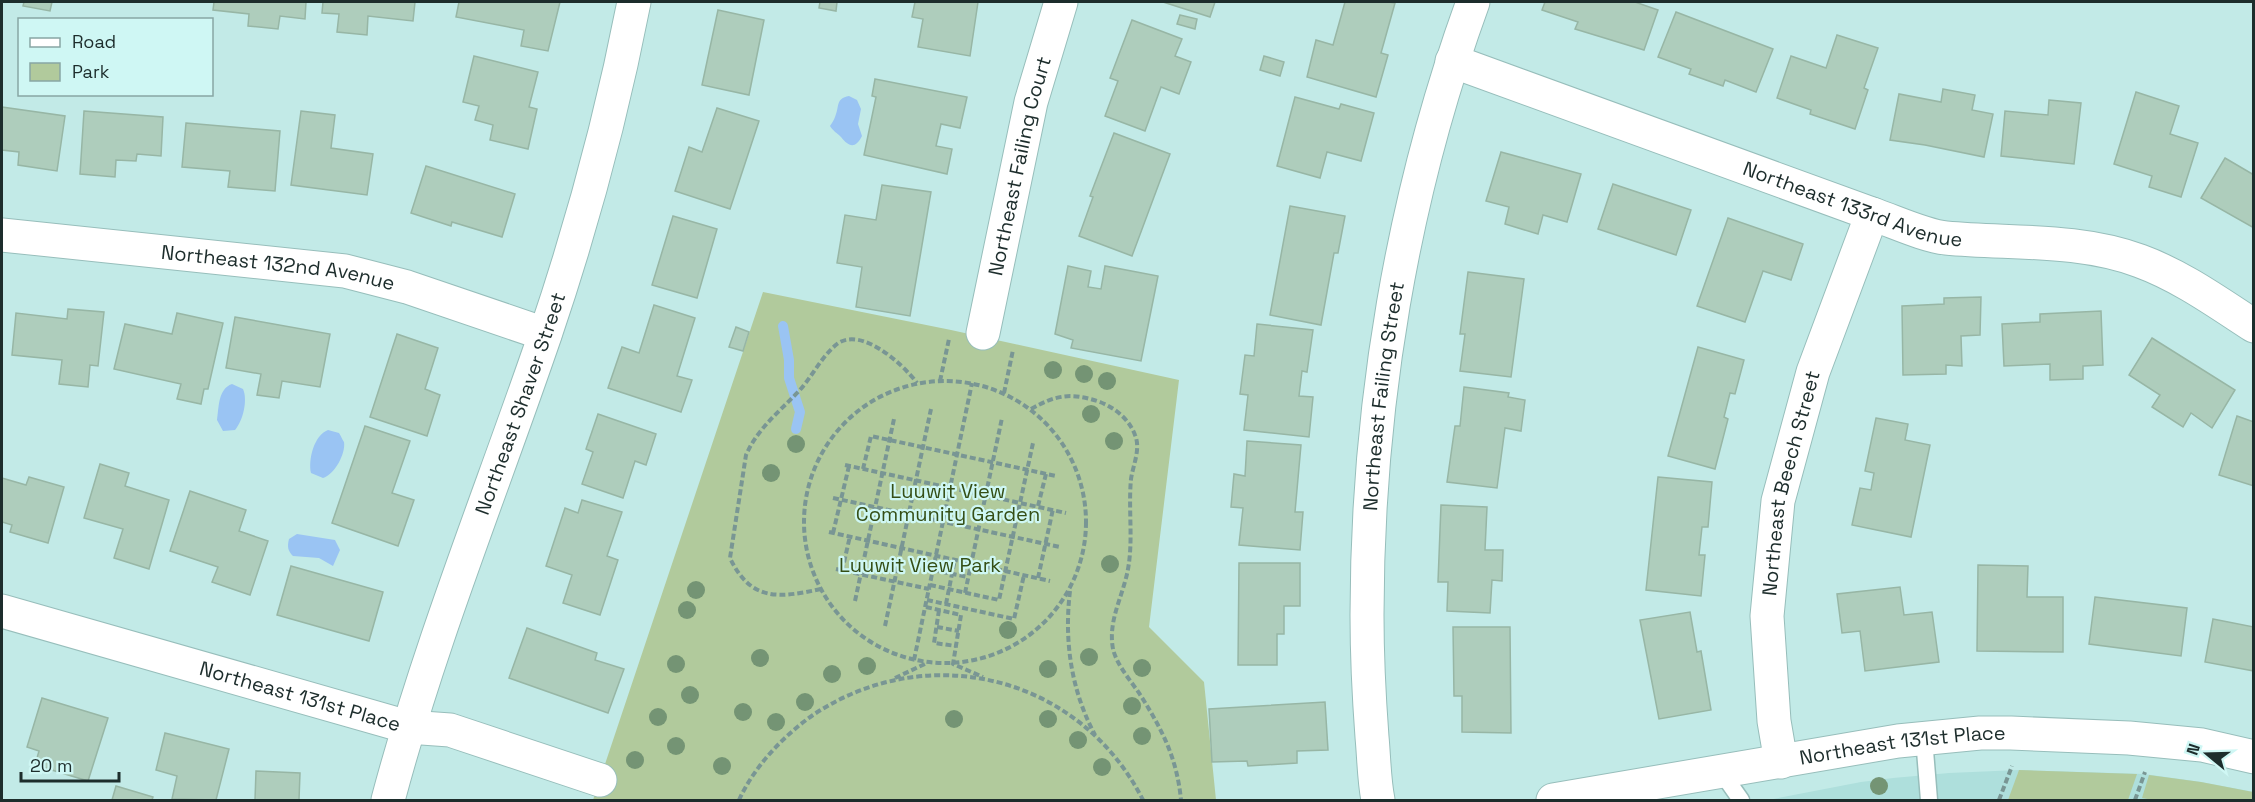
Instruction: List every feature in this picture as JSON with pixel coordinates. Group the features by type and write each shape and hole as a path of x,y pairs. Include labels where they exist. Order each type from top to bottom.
{"street":[{"name":"Northeast Shaver Street","path":"388,801 408,727 545,334 596,169 622,63 634,2"},
{"name":"Northeast Failing Court","path":"983,333 1031,102 1061,2"},
{"name":"Northeast Failing Street","path":"1378,801 1367,660 1367,542 1377,413 1398,282 1422,174 1452,61 1473,2"},
{"name":"Northeast 133rd Avenue","path":"1452,61 1943,238 2029,242 2089,248 2139,260 2196,288 2253,326"},
{"name":"Northeast Beech Street","path":"1781,762 1774,721 1767,616 1778,501 1813,372 1872,214"},
{"name":"Northeast 132nd Avenue","path":"2,235 345,271 406,287 545,334"},
{"name":"Northeast 131st Place","path":"2,611 408,727 450,730 600,780"},
{"name":"Northeast 131st Place","path":"1553,801 1924,738 2011,733 2128,738 2202,745 2253,757"}],"lane":[{"path":"1924,738 1929,801"},
{"path":"1722,773 1741,801"}],"path":[{"path":"940,381 951,330"},
{"path":"820,589 800,594 777,595 748,586 737,572 730,558 746,455 761,428 801,389 837,344 848,339 862,339 883,352 907,370 917,383"},
{"path":"1004,393 1014,344"},
{"path":"940,381 972,383 1004,393 1031,409 1049,426 1065,446 1077,470 1084,496 1087,522 1084,549 1071,586 1048,620 1027,637 1004,651 953,664 927,663 900,657 856,633 838,615 820,589 806,548 804,523 812,473 823,450 838,430 856,412 878,397 917,383 940,381"},
{"path":"914,660 972,383"},
{"path":"1031,409 1048,399 1066,395 1091,399 1110,406 1125,419 1136,436 1137,449 1131,478 1131,545 1127,573 1115,610 1111,633 1114,652 1159,725 1171,749 1181,801"},
{"path":"885,626 931,409"},
{"path":"965,593 1002,418"},
{"path":"855,601 894,419"},
{"path":"863,469 871,436 1056,476"},
{"path":"836,569 999,600 1032,443"},
{"path":"1050,581 831,532 841,499 847,466 1066,513"},
{"path":"1038,506 1046,474"},
{"path":"833,498 1059,547"},
{"path":"1038,578 1053,509"},
{"path":"842,571 850,536"},
{"path":"946,604 955,560"},
{"path":"933,570 968,577"},
{"path":"927,600 1014,619 1024,575"},
{"path":"1071,586 1068,625 1071,666 1082,706 1097,738"},
{"path":"926,607 961,615 953,664"},
{"path":"939,610 934,643 956,646"},
{"path":"937,627 959,631"},
{"path":"739,801 758,769 778,744 803,722 830,704 927,663"},
{"path":"953,664 986,679"},
{"path":"889,680 922,675 954,674 1017,687 1047,701 1076,719 1097,738 1124,769 1143,801"},
{"path":"1999,801 2012,766"},
{"path":"2135,801 2145,771"}],"shaded area":[{"path":"849,96 857,100 861,109 858,124 862,136 854,145 846,143 830,126 840,101"},
{"path":"232,384 243,389 244,410 235,430 223,431 217,420 219,404 224,390"},
{"path":"328,430 339,433 344,447 335,468 323,478 311,473 310,462 316,442"},
{"path":"297,534 335,540 340,550 333,566 319,558 293,556 288,549 288,542"},
{"path":"2019,770 2144,774 2254,792 2253,800 1768,800 1893,778"}],"green space":[{"name":"Luuwit View Park","path":"763,292 1179,380 1149,627 1204,682 1216,800 593,800"},
{"path":"2019,770 2137,774 2128,800 2008,800"},
{"path":"2149,775 2253,792 2253,800 2153,800 2142,798"}],"building":[{"path":"24,2 52,2 50,11 23,6"},
{"path":"214,2 306,2 305,19 280,16 278,29 248,26 249,14 213,10"},
{"path":"323,2 415,2 413,21 368,16 367,35 337,32 339,14 322,13"},
{"path":"459,2 560,2 548,51 521,46 524,30 456,17"},
{"path":"820,2 837,2 836,11 819,8"},
{"path":"915,2 978,2 970,56 918,47 923,19 912,17"},
{"path":"1163,2 1215,2 1210,17"},
{"path":"1345,2 1395,3 1381,53 1388,55 1376,97 1307,77 1316,40 1333,45"},
{"path":"1545,2 1635,2 1658,10 1644,50 1575,29 1578,22 1542,10"},
{"path":"718,10 764,20 749,95 702,85"},
{"path":"1676,12 1773,49 1756,92 1725,80 1723,86 1689,74 1691,69 1658,57"},
{"path":"1180,15 1197,19 1195,29 1177,24"},
{"path":"1132,20 1182,39 1175,56 1191,62 1179,94 1161,87 1145,131 1105,116 1118,81 1110,78"},
{"path":"1837,35 1878,48 1864,88 1868,90 1855,129 1810,114 1811,110 1777,98 1791,56 1826,68"},
{"path":"474,56 538,72 529,107 537,109 528,149 490,140 493,125 475,120 479,106 463,102"},
{"path":"1264,56 1284,62 1280,76 1260,70"},
{"path":"875,79 967,97 960,128 941,124 936,146 952,149 947,174 864,155 876,97 872,96"},
{"path":"1943,89 1975,95 1972,110 1993,114 1984,157 1890,140 1899,94 1941,102"},
{"path":"2136,92 2179,106 2170,134 2198,143 2181,197 2149,187 2152,176 2114,164"},
{"path":"1295,97 1339,109 1341,104 1374,113 1361,161 1327,152 1320,178 1277,166"},
{"path":"2049,100 2081,103 2074,164 2001,156 2005,111 2048,115"},
{"path":"2,107 65,116 57,171 18,165 19,152 2,150"},
{"path":"717,108 759,121 730,209 675,191 689,147 702,152"},
{"path":"84,111 163,117 161,156 137,154 136,161 116,160 115,177 80,174"},
{"path":"301,111 335,115 331,148 373,154 367,195 291,185"},
{"path":"186,123 280,131 275,191 228,187 230,171 182,167"},
{"path":"1114,133 1170,154 1132,256 1079,236 1093,197 1090,196"},
{"path":"1501,152 1581,174 1567,222 1543,215 1538,234 1505,224 1509,207 1486,201"},
{"path":"2225,158 2254,175 2254,228 2201,198"},
{"path":"426,166 515,194 502,237 452,222 451,226 411,213"},
{"path":"1613,184 1691,210 1676,255 1598,229"},
{"path":"882,185 931,192 910,316 856,307 862,267 837,263 845,215 876,220"},
{"path":"1290,206 1345,216 1338,253 1334,253 1321,325 1270,315"},
{"path":"673,216 717,229 697,298 652,285"},
{"path":"1728,218 1803,244 1791,280 1763,271 1745,322 1697,306"},
{"path":"1068,266 1091,271 1088,287 1101,289 1105,266 1158,276 1141,361 1071,348 1073,340 1055,334"},
{"path":"1468,272 1524,279 1511,377 1460,371 1465,334 1460,334"},
{"path":"1981,297 1980,335 1961,336 1962,366 1946,365 1946,374 1903,375 1902,306 1944,304 1944,298"},
{"path":"654,305 695,318 677,376 692,380 681,412 608,388 622,347 639,353"},
{"path":"68,309 104,312 98,366 90,365 88,387 59,384 62,360 12,355 16,313 67,319"},
{"path":"2101,311 2103,365 2083,366 2083,379 2050,380 2050,364 2004,366 2002,324 2040,322 2040,314"},
{"path":"177,313 223,323 208,389 204,389 201,404 177,399 181,384 114,369 125,324 172,334"},
{"path":"235,317 330,334 320,387 282,381 279,398 257,395 261,374 226,368"},
{"path":"1257,324 1313,330 1307,372 1302,371 1299,396 1313,397 1309,437 1244,430 1248,395 1240,394 1245,355 1254,356"},
{"path":"736,327 749,332 743,351 729,347"},
{"path":"397,334 438,348 425,389 440,395 427,436 370,417"},
{"path":"2152,338 2235,390 2212,428 2191,413 2183,427 2152,407 2160,395 2129,375"},
{"path":"1698,347 1744,360 1735,394 1730,393 1724,417 1728,419 1715,469 1668,456"},
{"path":"1464,387 1509,393 1508,397 1525,400 1521,431 1505,428 1497,488 1447,482 1455,426 1460,426"},
{"path":"598,414 656,434 646,465 635,461 623,498 582,484 593,452 586,449"},
{"path":"2237,416 2254,422 2254,486 2219,475"},
{"path":"1876,418 1908,424 1905,440 1930,445 1911,537 1852,525 1860,488 1871,490 1874,473 1865,471"},
{"path":"365,426 410,441 392,493 414,500 398,546 332,523"},
{"path":"1247,441 1301,445 1295,512 1303,512 1300,550 1239,545 1243,508 1231,507 1234,474 1245,476"},
{"path":"100,464 129,473 125,486 169,500 149,569 114,558 123,529 84,518"},
{"path":"29,477 64,487 48,543 10,532 12,525 2,522 2,478 26,485"},
{"path":"1658,477 1712,482 1708,527 1702,527 1699,555 1705,555 1701,596 1646,590"},
{"path":"190,491 246,510 239,531 268,541 250,595 212,582 218,567 170,551"},
{"path":"582,500 622,512 607,556 618,560 600,615 563,603 572,575 546,566 565,508 578,513"},
{"path":"1441,505 1487,507 1485,550 1503,550 1502,581 1492,580 1490,613 1447,611 1448,582 1438,582"},
{"path":"1239,563 1300,563 1300,606 1284,606 1284,634 1277,634 1277,665 1238,665"},
{"path":"1978,565 2028,566 2027,597 2063,597 2063,652 1977,651"},
{"path":"291,566 383,592 369,641 277,615"},
{"path":"1900,587 1904,615 1932,612 1939,662 1865,671 1860,631 1842,633 1837,594"},
{"path":"2095,597 2187,608 2181,656 2089,644"},
{"path":"1690,612 1697,652 1701,651 1711,710 1659,719 1640,620"},
{"path":"2213,619 2254,627 2254,671 2205,662"},
{"path":"1453,627 1510,627 1511,733 1462,732 1462,696 1454,696"},
{"path":"527,628 597,653 595,660 624,669 608,713 509,678"},
{"path":"42,698 108,718 88,781 35,765 39,751 27,747"},
{"path":"1325,702 1328,750 1297,751 1297,763 1248,766 1247,761 1212,762 1209,709"},
{"path":"165,733 229,749 216,800 172,799 177,776 156,770"},
{"path":"256,771 300,773 299,800 255,800"},
{"path":"116,786 153,797 152,800 112,800"}],"waterway":[{"path":"783,326 789,360 789,378 800,412 796,429"}],"park label":[{"name":"Luuwit View Community Garden","path":"948,502"}]}
